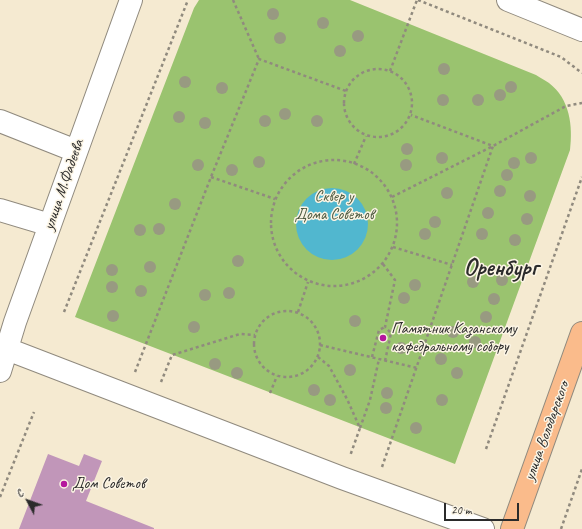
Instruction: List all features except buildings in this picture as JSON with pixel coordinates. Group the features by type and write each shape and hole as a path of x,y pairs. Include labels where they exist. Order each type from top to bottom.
{"main road":[{"name":"улица Володарского","path":"512,529 582,333"}],"street":[{"name":"улица М.Фадеева","path":"0,371 76,151 131,0"},
{"path":"508,0 582,30"},
{"path":"0,122 76,151"},
{"path":"0,210 50,225"},
{"path":"7,349 342,478 483,529"}],"path":[{"path":"64,312 188,0"},
{"path":"233,0 260,59 346,91"},
{"path":"390,71 417,0 561,57 582,73"},
{"path":"126,395 211,177 260,59"},
{"path":"377,68 390,71 401,78 409,88 412,101 411,115 398,132 377,138 366,136 356,131 344,112 343,102 346,91 353,79 364,72 377,68"},
{"path":"392,197 493,146 566,106 582,103"},
{"path":"411,115 493,146"},
{"path":"354,164 366,136"},
{"path":"374,490 493,146"},
{"path":"333,160 354,164 367,169 381,180 392,197 397,212 398,229 393,246 383,264 367,278 348,286 328,287 308,282 291,271 279,255 272,236 271,217 275,199 286,183 299,170 315,163 333,160"},
{"path":"211,177 275,199"},
{"path":"486,449 582,177"},
{"path":"393,246 452,265"},
{"path":"383,264 396,280 385,327"},
{"path":"298,312 308,282"},
{"path":"289,310 298,312 313,322 318,330 320,345 318,357 313,366 305,372 296,376 277,376 268,371 258,360 254,345 255,335 264,319 271,314 289,310"},
{"path":"372,358 379,330 385,327"},
{"path":"385,327 391,333 385,361"},
{"path":"152,405 172,355 240,334 255,335"},
{"path":"320,345 417,368"},
{"path":"318,357 329,366 347,399 360,428"},
{"path":"342,478 370,400 379,359"},
{"path":"270,393 277,376"},
{"path":"0,497 34,412"},
{"path":"561,529 582,469"}],"green space":[{"name":"Сквер у Дома Советов","path":"199,0 350,0 536,75 549,83 562,97 566,105 570,122 570,150 455,464 75,317 194,8"}],"water":[{"path":"325,188 339,188 346,190 358,198 366,210 368,224 366,238 358,250 346,258 339,260 325,260 318,258 306,250 298,238 296,231 296,217 298,210 306,198 318,190"}],"place":[{"name":"Памятник Казанскому кафедральному собору","path":"383,338"},
{"name":"Дом Советов","path":"64,484"}],"district":[{"name":"Оренбург","path":"501,269"}]}
